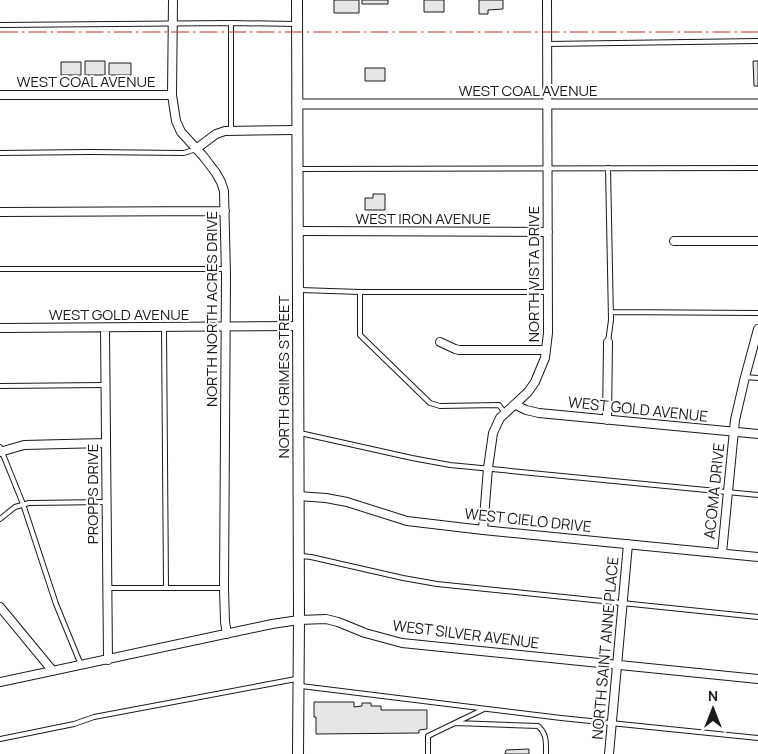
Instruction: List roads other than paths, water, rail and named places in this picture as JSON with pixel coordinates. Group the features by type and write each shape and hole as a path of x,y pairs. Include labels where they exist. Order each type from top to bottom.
{"main road":[{"name":"NORTH GRIMES STREET","path":"297,0 298,754"}],"street":[{"name":"NORTH NORTH ACRES DRIVE","path":"173,0 172,95 176,120 181,132 208,162 221,182 224,192 226,269 224,588 227,634"},
{"name":"NORTH VISTA DRIVE","path":"483,530 493,433 500,418 516,405 535,382 545,358 546,350 548,333 547,0"},
{"name":"WEST COAL AVENUE","path":"0,95 172,95"},
{"name":"WEST COAL AVENUE","path":"297,104 758,104"},
{"path":"196,149 216,134 225,131 297,130"},
{"path":"0,212 225,211"},
{"name":"WEST IRON AVENUE","path":"298,231 548,232"},
{"path":"674,241 758,241"},
{"name":"WEST GOLD AVENUE","path":"0,328 298,326"},
{"name":"PROPPS DRIVE","path":"105,328 108,660"},
{"name":"ACOMA DRIVE","path":"722,553 735,420 758,329"},
{"path":"440,342 459,350 546,350"},
{"path":"607,420 608,342"},
{"name":"WEST GOLD AVENUE","path":"516,405 539,413 758,434"},
{"path":"1,450 24,445 105,444"},
{"name":"WEST CIELO DRIVE","path":"298,496 347,502 407,521 758,557"},
{"name":"NORTH SAINT ANNE PLACE","path":"609,754 628,544"},
{"path":"0,607 52,670"},
{"name":"WEST SILVER AVENUE","path":"0,682 299,620 338,622 365,633 402,643 758,679"}],"lane":[{"path":"231,23 231,130"},
{"path":"0,25 298,24"},
{"path":"547,44 758,41"},
{"path":"0,153 184,153 196,149"},
{"path":"608,168 611,320 608,342"},
{"path":"298,169 758,168"},
{"path":"0,269 226,269"},
{"path":"298,290 360,292 548,292"},
{"path":"360,292 360,335 430,403 440,406 499,405 505,413"},
{"path":"610,312 758,313"},
{"path":"164,327 166,588"},
{"path":"745,376 758,378"},
{"path":"0,386 105,385"},
{"path":"298,433 450,465 758,496"},
{"path":"1,450 23,504 54,597 81,665"},
{"path":"0,519 15,507 29,503 106,502"},
{"path":"298,556 311,557 437,584 758,617"},
{"path":"106,588 224,588"},
{"path":"0,739 74,724 94,717 298,682 484,709 758,738"},
{"path":"428,754 428,736 484,709"},
{"path":"455,723 538,726 543,731 546,739 546,754"}]}
